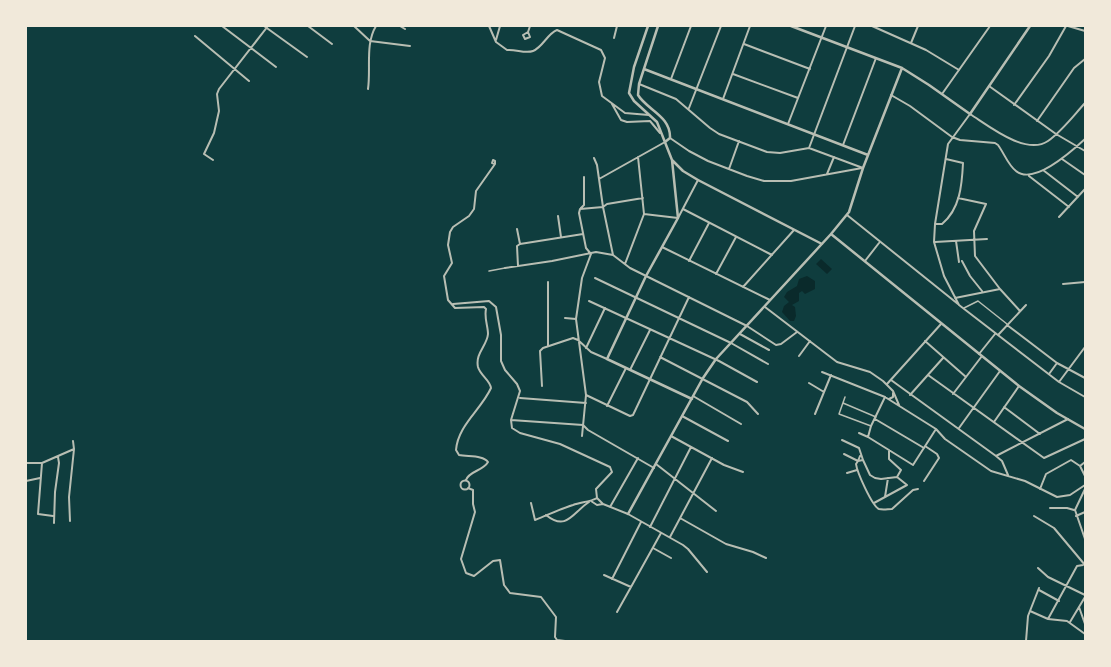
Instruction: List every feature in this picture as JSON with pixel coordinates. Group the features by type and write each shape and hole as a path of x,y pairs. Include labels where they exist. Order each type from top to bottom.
{"street":[{"path":"222,26 276,67"},
{"path":"308,26 332,44"},
{"path":"354,26 370,41 410,46"},
{"path":"368,89 370,75 370,41 376,26"},
{"path":"400,26 405,29"},
{"path":"489,26 496,42 508,50 515,49 532,52 557,30 597,48 602,52 605,58 598,82 602,96 625,113 651,115"},
{"path":"496,42 500,26"},
{"path":"528,32 530,26"},
{"path":"614,38 618,26"},
{"path":"648,26 629,88 631,97 657,122 672,160 678,218"},
{"path":"658,26 639,84 638,94 660,114 669,131 670,138 689,152 746,176 773,182 863,168"},
{"path":"671,79 692,26"},
{"path":"689,108 721,26"},
{"path":"723,100 750,26"},
{"path":"792,26 902,68 970,114 1018,142 1029,146 1044,144 1056,134 1085,103"},
{"path":"788,124 826,26"},
{"path":"809,148 855,26"},
{"path":"872,26 884,30 926,50 959,70"},
{"path":"884,30 886,26"},
{"path":"911,43 918,26"},
{"path":"942,94 989,26"},
{"path":"959,305 942,270 934,242 935,224 946,159 952,137 970,114 1030,26"},
{"path":"1014,105 1049,56 1067,26 1085,31"},
{"path":"213,160 204,154 214,134 219,111 217,94 266,27 307,57"},
{"path":"195,36 249,81"},
{"path":"744,44 810,69"},
{"path":"843,146 876,58"},
{"path":"1037,121 1074,68 1085,59"},
{"path":"628,514 703,378 716,359 771,301 847,215 863,168 902,68"},
{"path":"644,69 868,155"},
{"path":"732,74 798,98"},
{"path":"639,84 676,99 689,108 710,128 739,141 774,154 809,148 863,168"},
{"path":"989,86 1056,134 1085,151"},
{"path":"891,95 910,106 952,137 960,140 995,143 998,145 1015,171 1029,176 1069,207"},
{"path":"611,102 621,120 627,122 650,121 662,135"},
{"path":"599,179 670,138"},
{"path":"1029,176 1062,159 1085,139"},
{"path":"729,169 739,141"},
{"path":"625,264 644,214 638,157"},
{"path":"827,174 834,157"},
{"path":"594,158 613,255"},
{"path":"935,224 942,224 944,222 953,211 958,198 963,163 946,159"},
{"path":"1062,159 1085,175"},
{"path":"672,160 683,171 698,180 822,244"},
{"path":"495,164 476,191 474,209 469,216 454,226 450,232 448,245 452,263 444,276 448,300 455,308 485,308 488,334 486,341 480,350 478,361 480,372 490,384 491,388 462,430 456,449 459,455 480,458 488,462 485,466 467,476 466,480 461,482 461,487 464,489 468,488 473,490 473,504 475,512 461,557 468,575 474,576 493,561 500,560 504,585 510,593 541,597 556,617 555,637 557,640 565,641"},
{"path":"1043,170 1078,197"},
{"path":"584,178 584,204 579,213 586,248 591,254"},
{"path":"607,359 646,276 698,180"},
{"path":"1059,216 1085,189"},
{"path":"580,209 603,207 607,204 643,198"},
{"path":"958,198 986,204 974,231 976,256 978,261 987,270 1000,289 1020,311"},
{"path":"683,209 772,255"},
{"path":"644,214 678,218"},
{"path":"847,215 879,243 885,245 995,334 999,334 1059,382 1085,397"},
{"path":"558,216 561,237"},
{"path":"689,261 709,222"},
{"path":"517,229 520,244 517,246 518,266"},
{"path":"743,287 794,230"},
{"path":"520,244 583,234"},
{"path":"831,234 1000,371 1068,419 1085,429"},
{"path":"716,274 736,237"},
{"path":"934,242 974,241 987,239"},
{"path":"956,241 961,261 970,276 983,291"},
{"path":"865,261 879,243"},
{"path":"662,247 771,301"},
{"path":"489,271 596,252 613,255 646,276 747,326 778,345 797,332"},
{"path":"582,436 586,395 576,319 582,278 591,254"},
{"path":"595,278 731,343 768,364"},
{"path":"548,282 548,346"},
{"path":"1063,284 1085,282"},
{"path":"955,298 983,291 1000,289"},
{"path":"586,395 631,416 651,378 689,297"},
{"path":"452,304 489,301 494,304 501,335 501,361 505,370 517,384 520,391 520,398 512,420 512,428 515,431 560,444 610,467 612,472 596,489 597,498 603,504 628,514 670,537 688,549 707,572"},
{"path":"588,301 668,339 716,359 757,382"},
{"path":"963,309 978,301 1057,363 1085,378"},
{"path":"999,334 1026,305"},
{"path":"765,307 841,364 870,372 887,384 893,392 899,406"},
{"path":"586,348 605,308"},
{"path":"565,318 576,319"},
{"path":"887,384 941,324"},
{"path":"630,370 650,330"},
{"path":"740,334 769,350"},
{"path":"953,394 995,334"},
{"path":"542,386 540,351 548,346 573,338 578,340 586,348 607,359 651,378 741,424"},
{"path":"799,356 810,341"},
{"path":"925,341 966,377"},
{"path":"1059,382 1085,346"},
{"path":"660,357 747,402 758,414"},
{"path":"910,395 943,358"},
{"path":"1049,374 1057,363"},
{"path":"607,406 626,368"},
{"path":"959,428 1000,371"},
{"path":"822,372 889,399 936,429 945,439 991,471 1008,476 1040,489 1048,494 1061,498 1070,495 1085,485"},
{"path":"815,414 831,375"},
{"path":"928,375 1046,459 1085,439"},
{"path":"891,380 996,456 1002,461 1008,476"},
{"path":"809,384 824,392"},
{"path":"994,422 1020,386"},
{"path":"889,399 893,397 893,392"},
{"path":"845,397 839,414 871,426"},
{"path":"868,437 871,426 876,418 884,397"},
{"path":"520,398 586,403"},
{"path":"843,403 876,418 937,454 939,458 924,481"},
{"path":"1004,407 1040,434"},
{"path":"682,416 728,441"},
{"path":"996,456 1068,419"},
{"path":"512,420 583,425 588,430 654,468"},
{"path":"859,433 913,465 936,429"},
{"path":"671,436 742,472"},
{"path":"842,440 858,447 860,455 872,476 877,479 897,477 907,485 874,503"},
{"path":"70,521 69,497 74,450 73,441"},
{"path":"650,527 691,447"},
{"path":"26,463 42,463 74,450"},
{"path":"889,450 889,459 900,468 900,473 897,477"},
{"path":"844,454 858,461 863,460"},
{"path":"860,455 856,464 857,469 874,503 879,508 892,509 913,490 918,489"},
{"path":"54,523 53,516 59,463 58,457"},
{"path":"610,507 638,458"},
{"path":"670,537 712,458"},
{"path":"1040,489 1048,472 1071,460 1080,466 1085,476"},
{"path":"1080,466 1085,462"},
{"path":"42,463 38,514 53,516"},
{"path":"656,464 716,511"},
{"path":"847,473 857,469"},
{"path":"26,481 40,478"},
{"path":"885,497 888,478"},
{"path":"466,480 469,483 468,488"},
{"path":"1085,489 1075,510 1085,539"},
{"path":"546,515 558,522 568,521 590,502 597,498"},
{"path":"531,503 535,520 586,501 598,505 603,504"},
{"path":"1050,508 1067,508 1075,510"},
{"path":"1076,516 1085,512"},
{"path":"1034,516 1054,528 1084,565 1077,566 1048,619"},
{"path":"680,518 726,544 753,552 766,558"},
{"path":"612,579 641,522"},
{"path":"617,612 661,533"},
{"path":"652,548 671,558"},
{"path":"1038,568 1048,577 1085,596 1070,622"},
{"path":"604,575 631,587"},
{"path":"1026,641 1028,616 1039,589 1059,601"},
{"path":"1079,607 1085,624"},
{"path":"1030,611 1048,619 1070,622 1085,634"}],"water":[{"path":"821,259 832,269 827,274 816,264"},
{"path":"807,276 815,281 815,289 805,294 802,291 799,293 799,301 792,305 795,307 796,316 794,321 790,321 782,312 784,306 789,302 784,297 787,292 797,286 799,279"}]}
